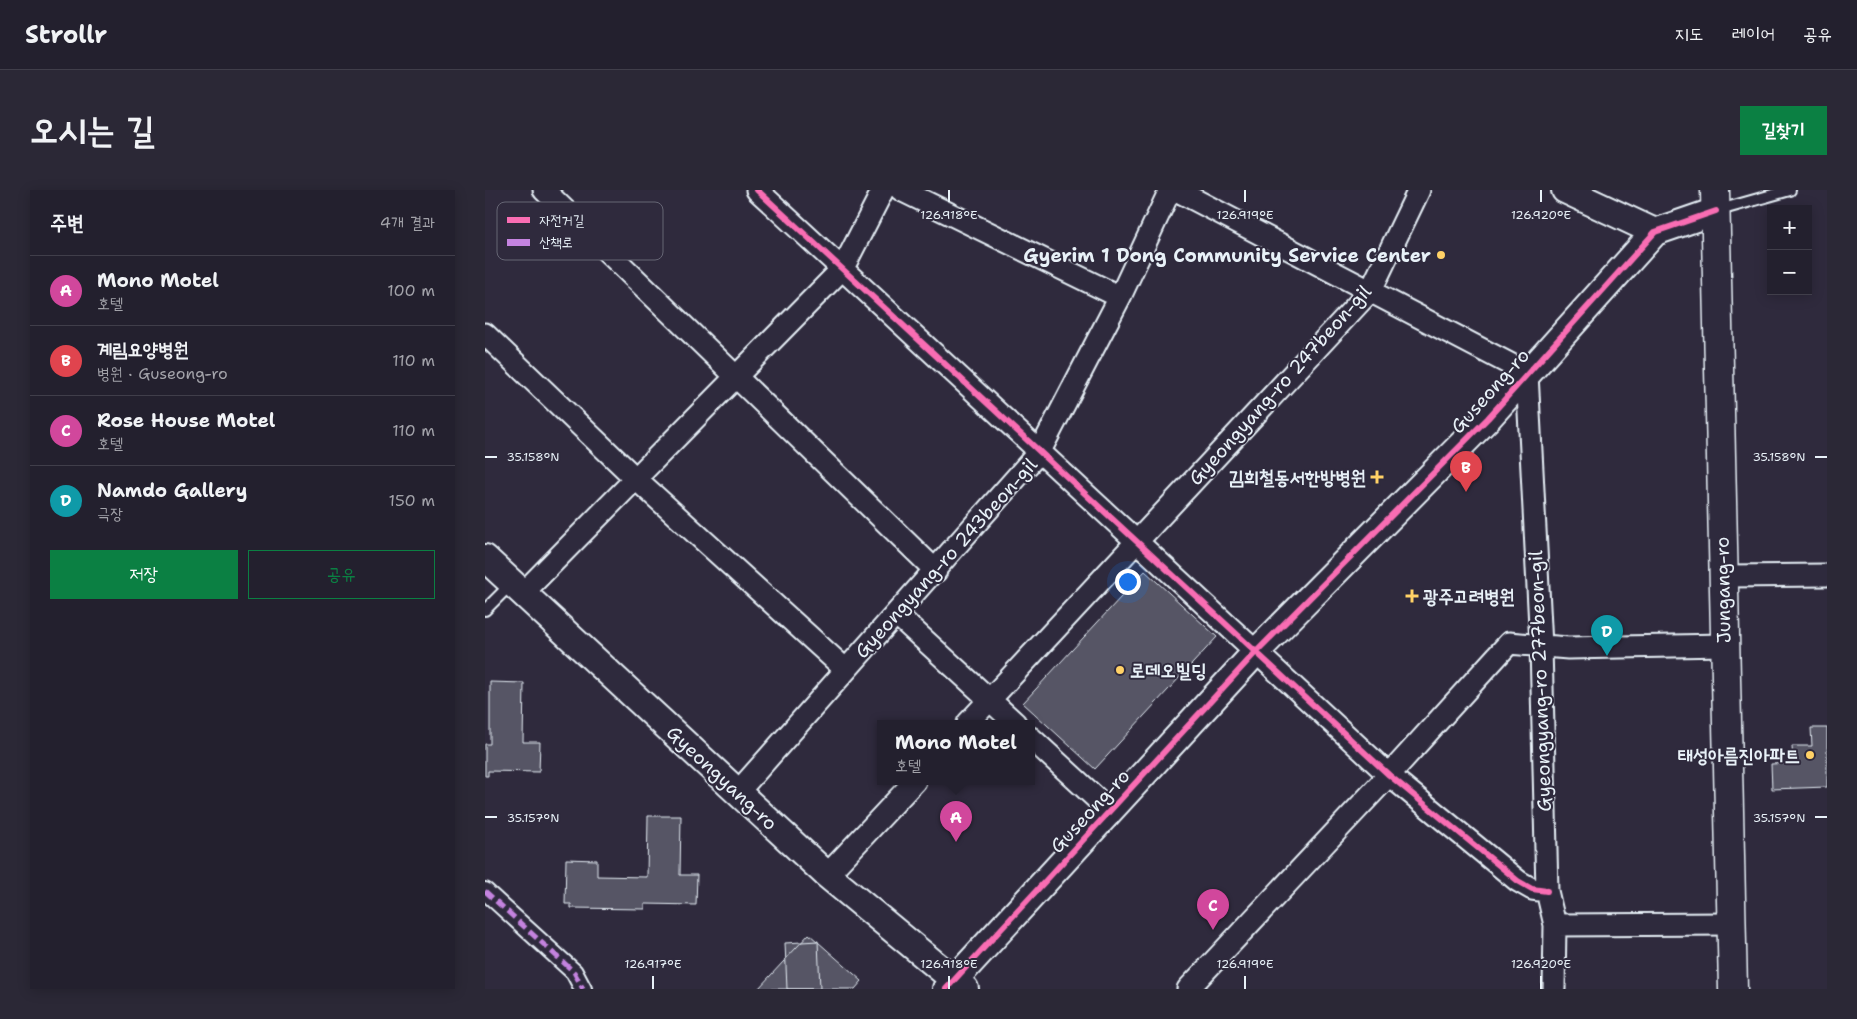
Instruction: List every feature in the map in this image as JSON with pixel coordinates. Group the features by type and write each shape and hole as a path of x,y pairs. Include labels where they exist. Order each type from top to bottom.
{"main road":[{"name":"Jungang-ro","path":"1715,200 1733,989"}],"street":[{"path":"544,190 556,202"},
{"path":"757,190 1389,775 1518,881 1532,889 1547,891"},
{"path":"517,588 635,478 843,268 883,190"},
{"path":"901,190 1120,297"},
{"name":"Gyeongyang-ro 243beon-gil","path":"737,793 936,571 1040,451 1120,297 1171,190"},
{"path":"1176,190 1527,373"},
{"name":"Gyeongyang-ro 247beon-gil","path":"971,720 1371,290 1419,190"},
{"path":"1565,190 1655,232"},
{"name":"Guseong-ro","path":"955,986 1110,811 1255,653 1488,418 1655,232 1715,200"},
{"path":"616,260 936,571"},
{"path":"485,334 635,478 846,670"},
{"name":"Gyeongyang-ro 277beon-gil","path":"1527,373 1541,646 1547,891 1555,925 1554,989"},
{"name":"Gyeongyang-ro","path":"485,558 827,875 955,986"},
{"path":"1723,576 1827,575"},
{"path":"896,614 1012,720"},
{"path":"1188,989 1389,775 1509,643 1568,648 1724,645"},
{"path":"1035,742 1110,811"},
{"path":"827,875 911,785"},
{"path":"485,891 575,972 583,989"},
{"path":"1555,925 1731,924"}],"lane":[{"path":"1715,200 1790,190"},
{"path":"485,610 517,588"}],"building":[{"name":"로데오빌딩","path":"1145,571 1217,637 1095,769 1023,703"},
{"path":"490,682 524,683 523,742 540,742 539,772 488,771 488,776 485,776 485,744 490,744"},
{"name":"태성아름진아파트","path":"1811,728 1827,728 1827,787 1772,789 1771,764 1793,763 1792,746 1812,746"},
{"path":"648,816 681,816 680,875 697,875 696,905 645,904 645,909 571,908 571,904 565,904 566,859 597,860 597,876 647,877"},
{"path":"809,934 862,981 855,989 758,989"},
{"path":"818,941 820,989 787,989 785,943"}],"marked path":[{"path":"485,891 574,972 583,989"}],"cycle path":[{"path":"757,190 1389,775 1518,881 1532,889 1547,891"},
{"path":"946,989 1255,653 1488,418 1655,232 1716,211"}],"place":[{"name":"Gyerim 1 Dong Community Service Center","path":"1441,255"},
{"name":"김희철동서한방병원","path":"1377,477"},
{"name":"계림요양병원","path":"1466,492"},
{"name":"광주고려병원","path":"1412,596"},
{"name":"Namdo Gallery","path":"1607,656"},
{"name":"로데오빌딩","path":"1120,670"},
{"name":"태성아름진아파트","path":"1810,755"},
{"name":"Mono Motel","path":"956,842"},
{"name":"Rose House Motel","path":"1213,930"}]}
